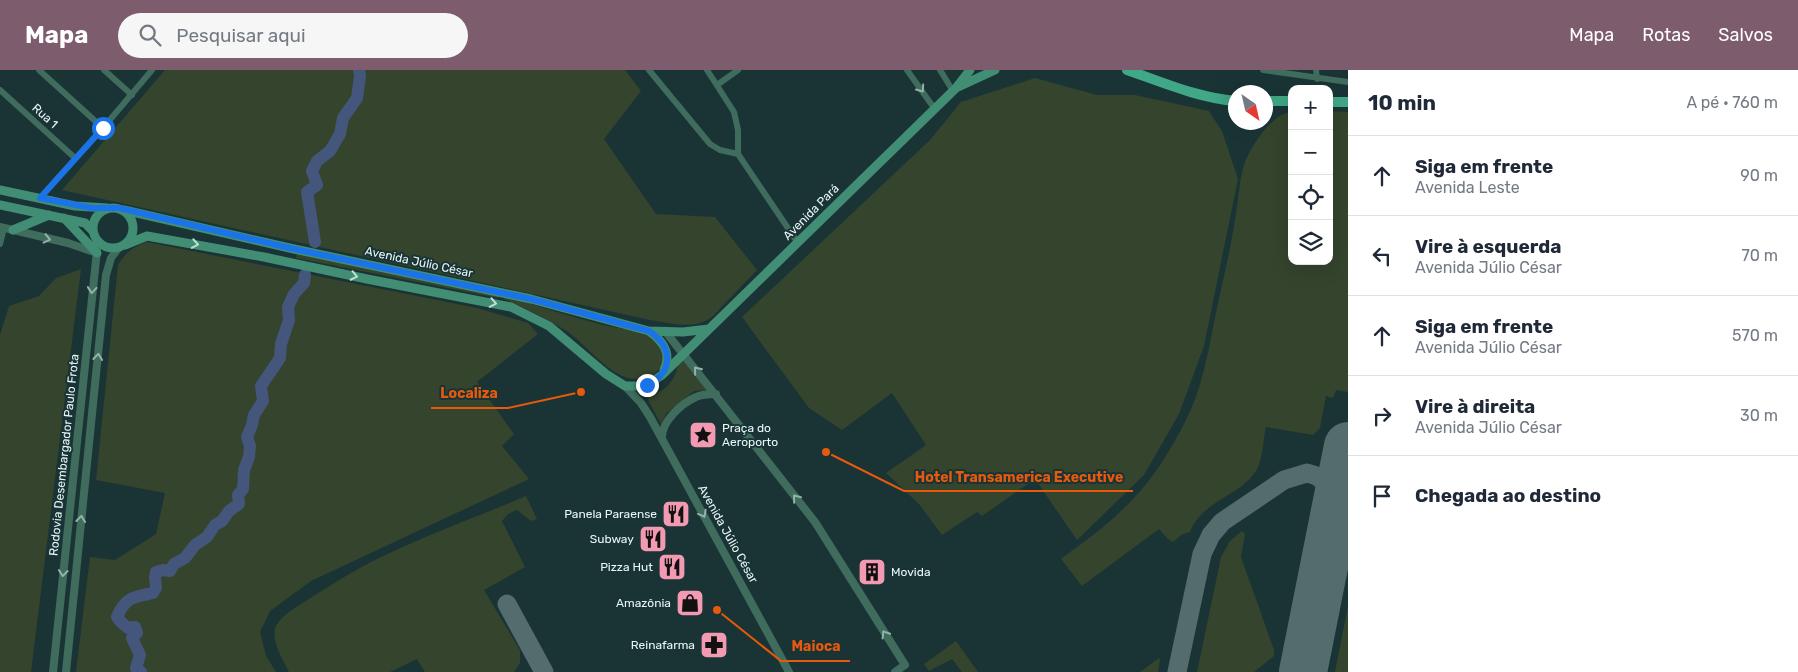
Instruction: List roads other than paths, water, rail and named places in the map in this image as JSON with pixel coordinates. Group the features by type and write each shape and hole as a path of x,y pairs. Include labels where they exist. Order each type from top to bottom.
{"main road":[{"name":"Avenida Pará","path":"684,353 955,89 970,70"},
{"name":"Avenida Pará","path":"955,89 994,70"},
{"path":"1127,70 1194,93 1228,100"},
{"path":"1273,101 1288,101"},
{"path":"1333,102 1348,102"},
{"path":"0,190 75,206 113,207 124,210 132,219 134,230 132,236 122,246 108,247 98,241 93,231 85,223 0,205"},
{"path":"93,231 94,220 107,208"},
{"name":"Avenida Júlio César","path":"124,210 294,249 531,299 649,331 692,332 710,328"},
{"path":"6,229 50,215"},
{"path":"63,218 97,253"},
{"name":"Avenida Júlio César","path":"122,246 135,239 147,236 264,256 367,279 512,307 549,326 606,374 625,386"},
{"path":"649,331 658,338 667,354 666,366 662,375"},
{"path":"625,386 647,385 662,375 684,353"}],"street":[{"path":"39,70 103,128"},
{"path":"104,70 132,95"},
{"path":"40,198 152,70"},
{"path":"649,70 710,144 720,150 738,154"},
{"path":"707,70 734,112 739,141 738,154 798,243"},
{"path":"717,85 738,70"},
{"path":"907,70 934,108"},
{"path":"940,70 955,89"},
{"path":"1263,70 1348,82"},
{"path":"1316,70 1317,79"},
{"name":"Rua 1","path":"0,90 75,158"},
{"path":"0,244 6,229 68,243 97,253"},
{"name":"Rodovia Desembargador Paulo Frota","path":"53,672 98,241"},
{"name":"Rodovia Desembargador Paulo Frota","path":"66,672 106,275 111,258 122,246"},
{"path":"665,331 815,522 905,665 895,672"},
{"name":"Avenida Júlio César","path":"625,386 641,403 662,439 790,672"},
{"path":"662,439 663,428 668,420 685,404 696,396 716,394"}],"waterway":[{"path":"315,242 307,192 317,185 312,171 317,161 330,151 340,134 343,118 357,98 359,70"},
{"path":"141,672 136,668 140,655 132,638 137,633 135,627 128,628 117,617 123,605 131,599 153,593 156,588 156,572 170,571 174,564 185,558 195,545 207,537 215,525 222,521 229,511 239,504 238,495 243,489 244,470 249,457 250,446 247,437 254,415 263,401 261,386 280,358 281,344 289,320 288,307 294,294 304,283 305,275"}],"place":[{"name":"Localiza","path":"581,392"},
{"name":"Praça do Aeroporto","path":"703,435"},
{"name":"Hotel Transamerica Executive","path":"826,452"},
{"name":"Panela Paraense","path":"676,514"},
{"name":"Subway","path":"653,539"},
{"name":"Pizza Hut","path":"672,567"},
{"name":"Movida","path":"872,572"},
{"name":"Amazônia","path":"690,603"},
{"name":"Maioca","path":"717,610"},
{"name":"Reinafarma","path":"714,645"}]}
